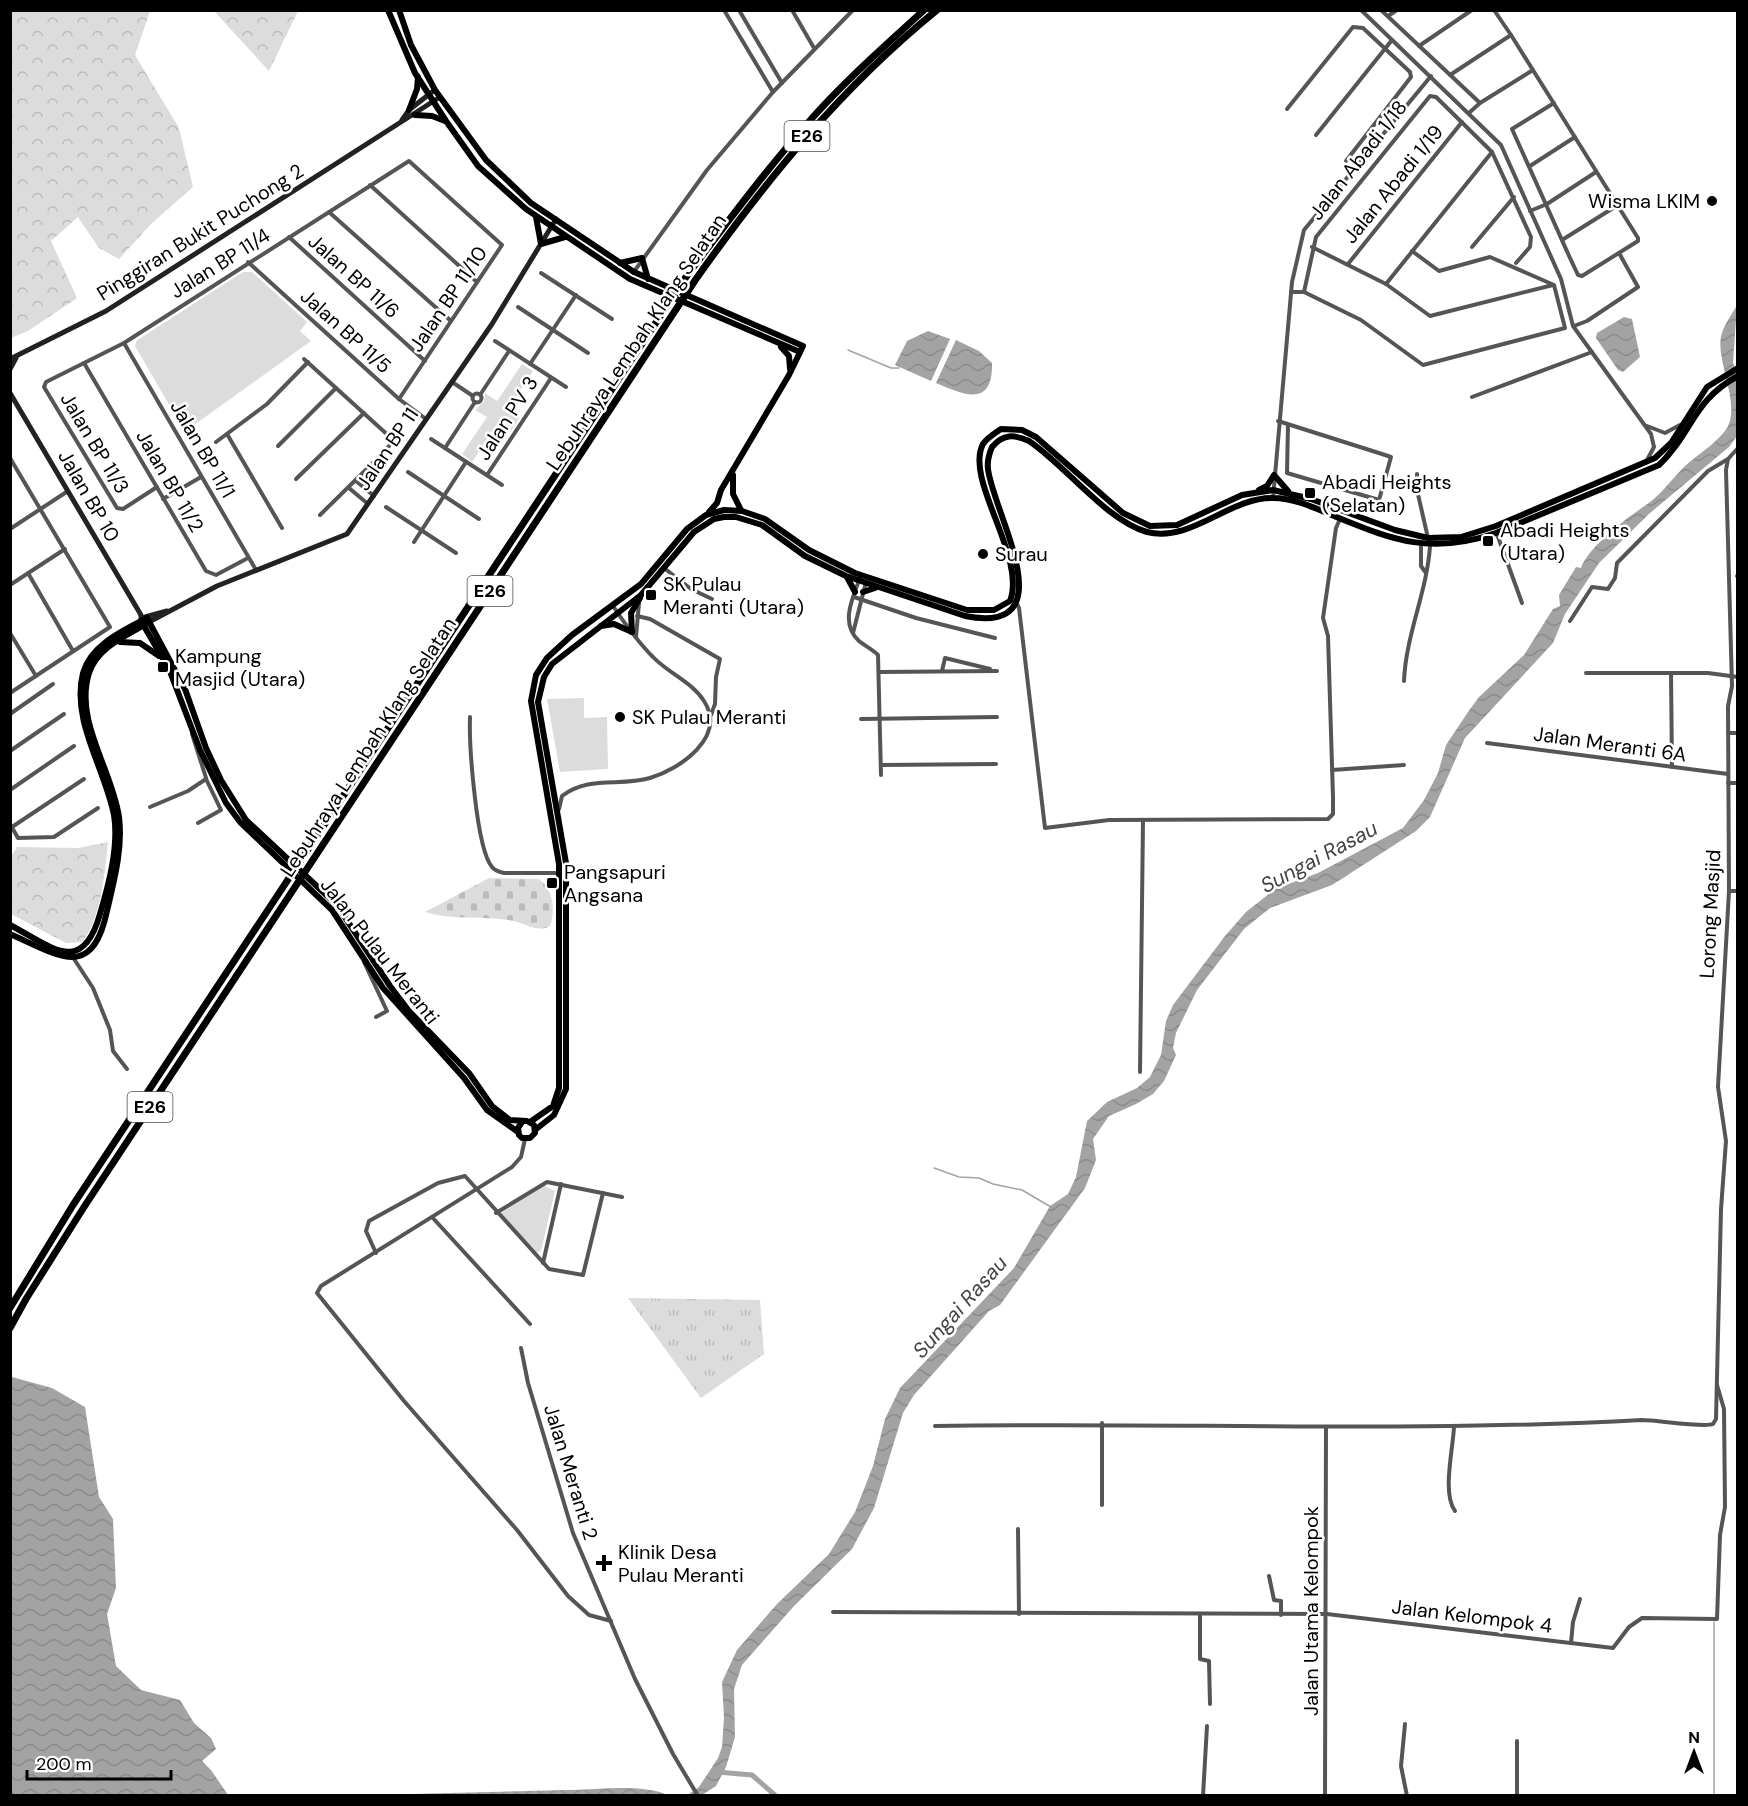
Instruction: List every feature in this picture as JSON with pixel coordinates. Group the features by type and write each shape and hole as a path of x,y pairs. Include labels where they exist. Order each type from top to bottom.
{"highway":[{"name":"Lebuhraya Lembah Klang Selatan","path":"10,1308 72,1204 688,274 751,191 814,116 864,64 924,10"},
{"name":"Lebuhraya Lembah Klang Selatan","path":"10,1328 84,1207 696,279 757,194 820,121 871,68 937,10"}],"main road":[{"path":"388,10 403,50 418,77 478,166 534,215 630,279 773,341 802,349"},
{"path":"399,10 411,45 435,90 486,160 525,198 634,272 802,349"},
{"path":"409,110 417,89 418,77"},
{"path":"416,115 432,116 446,121"},
{"path":"534,215 539,227 541,244 566,237"},
{"path":"620,263 642,258 648,279"},
{"path":"773,341 789,356 789,375"},
{"path":"640,597 552,664 539,690 541,728 559,815 566,863 566,1089 555,1114 535,1130 532,1137 525,1139 518,1132 522,1122 530,1122 553,1106 558,1096 559,873 535,729 532,689 541,667 556,647 641,584 680,537 717,503 721,490 734,472 802,349"},
{"path":"706,515 724,510 742,511 765,519 809,550 878,587 979,618 999,616 1016,602 1020,586 1019,573 988,472 992,447 1005,437 1021,437 1038,447 1120,519 1148,532 1179,531 1273,494 1340,519 1422,545 1461,537 1496,526 1643,465 1671,443 1702,392 1737,368"},
{"path":"634,634 631,613 640,597 689,536 714,519 736,517 762,525 805,556 846,576 968,610 994,610 1010,601 1012,585 1008,558 980,463 984,443 1001,429 1022,430 1036,437 1123,513 1150,526 1177,525 1232,499 1267,486 1274,475 1284,489 1294,494 1429,542 1463,543 1496,533 1659,465 1676,449 1717,383 1737,376"},
{"path":"734,472 733,494 742,511"},
{"path":"1254,492 1294,494"},
{"path":"846,576 854,594"},
{"path":"862,596 878,587"},
{"path":"10,934 64,958 74,959 86,955 101,935 121,831 118,813 85,709 85,695 94,660 144,621"},
{"path":"10,926 59,951 69,953 87,946 92,937 105,897 116,831 104,778 81,709 79,696 89,658 97,648 144,621"},
{"name":"Jalan Pulau Meranti","path":"144,621 166,663 226,803 240,822 320,897 404,1014 464,1078 487,1110 518,1132"},
{"name":"Jalan Pulau Meranti","path":"144,621 185,689 206,748 221,780 246,820 337,905 396,994 469,1073 492,1106 510,1119 522,1122"},
{"path":"598,627 614,624 634,634"},
{"path":"115,643 129,641 145,645 166,663"},
{"path":"530,1122 535,1130"}],"street":[{"path":"724,10 773,92"},
{"path":"739,10 782,83"},
{"path":"792,10 814,48"},
{"path":"630,279 642,258 707,170 773,92 843,16 853,10"},
{"path":"1361,10 1470,112 1501,145 1561,279 1573,326 1647,425 1654,447 1643,465"},
{"path":"1382,10 1480,103"},
{"path":"1388,16 1397,10"},
{"path":"1419,46 1472,10"},
{"path":"1494,10 1554,103 1638,238 1638,241 1582,276 1578,275 1512,129 1554,103"},
{"path":"1287,110 1353,27 1363,27 1410,72 1410,82 1346,161"},
{"path":"1450,75 1511,35"},
{"path":"1316,135 1392,40"},
{"path":"1470,112 1480,103 1533,70"},
{"path":"1273,494 1291,292 1304,230 1431,76"},
{"name":"Pinggiran Bukit Puchong 2","path":"401,122 409,110 435,90"},
{"name":"Pinggiran Bukit Puchong 2","path":"10,359 106,311 401,122 416,115 440,97"},
{"name":"Jalan Abadi 1/18","path":"1304,292 1316,237 1426,98 1436,97 1492,152 1514,197 1532,242 1516,263"},
{"name":"Jalan Abadi 1/19","path":"1347,264 1462,122"},
{"path":"1530,166 1575,137"},
{"path":"1386,284 1492,152"},
{"name":"Jalan BP 11/4","path":"45,384 124,343 409,161 501,245"},
{"path":"1530,211 1546,204 1596,172"},
{"path":"370,185 477,282"},
{"path":"1472,247 1514,197"},
{"path":"1562,240 1618,205"},
{"path":"329,212 452,321"},
{"name":"Jalan BP 11","path":"144,621 256,570 340,538 353,527 492,324 556,219"},
{"name":"Jalan BP 11/6","path":"289,237 425,361"},
{"name":"Jalan BP 11/10","path":"399,399 501,245"},
{"path":"1312,248 1386,284 1430,316 1554,285"},
{"path":"1412,251 1439,271 1490,257 1554,285"},
{"path":"1573,326 1582,324 1637,289 1639,284 1618,253"},
{"name":"Jalan BP 11/5","path":"248,262 399,399 426,419"},
{"path":"541,273 612,319"},
{"path":"1291,292 1304,292 1361,320 1423,365 1565,328 1554,285"},
{"path":"530,364 576,295"},
{"path":"518,307 588,353"},
{"path":"495,341 566,387"},
{"name":"Jalan BP 11/1","path":"124,343 256,570"},
{"path":"445,448 475,402 480,402 480,395 509,351"},
{"path":"1472,397 1592,352"},
{"path":"10,369 17,356"},
{"path":"216,441 267,404 306,361 390,436 387,449 320,515"},
{"name":"Jalan BP 11/2","path":"84,363 206,571 216,575 248,558"},
{"name":"Jalan PV 3","path":"487,475 551,378"},
{"path":"452,381 473,396 475,402"},
{"name":"Jalan BP 11/3","path":"45,384 117,508 123,509 157,487"},
{"path":"278,446 336,388"},
{"name":"Jalan BP 10","path":"10,393 144,621"},
{"path":"473,396 480,395"},
{"path":"296,479 364,412"},
{"path":"1278,421 1391,457 1378,502 1287,472 1287,424"},
{"path":"1647,425 1665,433 1683,422"},
{"path":"227,434 282,528"},
{"path":"431,439 502,485"},
{"path":"1570,621 1592,587 1608,589 1616,578 1617,563 1703,477 1728,459 1737,448"},
{"path":"10,458 110,625 110,628 10,693"},
{"name":"Lorong Masjid","path":"1717,1384 1721,1209 1726,1141 1720,1112 1719,1044 1729,891 1728,706 1732,686 1726,508 1728,459"},
{"path":"414,542 466,462"},
{"path":"408,472 479,519"},
{"path":"1404,681 1409,633 1426,573 1429,542 1417,490 1417,474"},
{"path":"163,499 201,477"},
{"path":"356,481 374,496"},
{"path":"349,488 368,504"},
{"path":"10,529 69,490"},
{"path":"386,507 456,553"},
{"path":"1016,602 1019,608 1029,685 1045,828 1095,821 1328,819 1333,814 1332,770 1328,636 1323,622 1334,544 1340,519"},
{"path":"1496,533 1522,603"},
{"path":"1422,545 1421,566 1426,573"},
{"path":"10,585 65,549"},
{"path":"664,568 691,589 712,599"},
{"path":"28,573 73,651"},
{"path":"863,579 854,594 848,619 853,634 878,655 881,775"},
{"path":"853,634 862,596 863,579"},
{"path":"854,594 916,618 994,638"},
{"path":"634,634 640,597"},
{"path":"613,606 653,657 697,692 711,716"},
{"path":"559,815 560,798 569,790 589,783 651,778 681,762 706,738 715,704 716,677 720,659 676,636 650,619 637,616"},
{"path":"11,637 36,676"},
{"path":"879,672 997,671 945,658 942,671"},
{"path":"1586,673 1708,673 1737,677"},
{"path":"1671,674 1672,767"},
{"path":"10,714 53,684"},
{"path":"1732,686 1737,692"},
{"path":"10,752 64,714"},
{"path":"470,717 475,804 489,864 497,872 504,873 559,873"},
{"path":"861,719 997,717"},
{"path":"193,730 192,739 206,779 221,810 198,823"},
{"path":"1728,733 1737,733"},
{"name":"Jalan Meranti 6A","path":"1487,743 1728,774"},
{"path":"10,790 74,746"},
{"path":"881,765 996,764"},
{"path":"1332,770 1404,765"},
{"path":"84,779 11,826 18,838 54,837 98,808"},
{"path":"150,807 188,791 206,779"},
{"path":"1728,783 1737,783"},
{"path":"1140,1072 1143,820"},
{"path":"1729,891 1737,891"},
{"path":"74,959 93,988 110,1030 113,1052 127,1069"},
{"path":"364,959 367,971 387,1011 376,1017"},
{"path":"525,1139 517,1162 475,1191 321,1286 318,1296 404,1401 517,1530 568,1596 589,1615 611,1621"},
{"path":"376,1253 366,1231 369,1221 445,1180 465,1176 475,1191 549,1269 583,1275 603,1193"},
{"path":"496,1213 543,1182 622,1197"},
{"path":"543,1263 561,1184"},
{"path":"432,1217 530,1324"},
{"name":"Jalan Meranti 2","path":"521,1348 528,1383 573,1533 649,1706 698,1796"},
{"path":"935,1426 1102,1423 1454,1427 1668,1420 1708,1426 1716,1419 1717,1384"},
{"name":"Jalan Kelompok 4","path":"833,1612 1327,1614 1613,1648 1629,1627 1642,1618 1718,1619 1720,1535 1725,1507 1724,1409 1717,1384"},
{"path":"1102,1423 1102,1505"},
{"name":"Jalan Utama Kelompok","path":"1325,1796 1326,1427"},
{"path":"1454,1427 1449,1491 1450,1504 1455,1511"},
{"path":"1018,1529 1019,1614"},
{"path":"1269,1576 1274,1600 1281,1601 1281,1615"},
{"path":"1571,1643 1573,1622 1580,1599"},
{"path":"1200,1614 1200,1659 1209,1661 1210,1704"},
{"path":"1405,1724 1401,1766 1407,1796"},
{"path":"1203,1796 1202,1780 1207,1761 1207,1726"},
{"path":"1517,1741 1517,1796"}],"green space":[{"path":"11,10 150,11 135,55 179,128 193,187 152,223 119,259 99,248 78,217 51,241 77,298 28,331 11,338"},
{"path":"214,11 298,11 269,71"},
{"path":"243,272 252,272 307,322 300,331 311,341 194,425 187,414 178,420 135,346 136,341"},
{"path":"522,364 533,371 508,408 520,417 511,431 498,423 472,462 462,454 487,417 475,410 484,401 485,393 497,401"},
{"path":"584,698 584,718 607,717 608,769 560,772 547,699"},
{"path":"108,842 98,908 94,921 82,942 66,943 11,914 10,858 17,847 78,848"},
{"path":"489,878 539,879 544,883 552,900 553,913 550,926 542,929 503,919 447,916 425,912"},
{"path":"543,1185 555,1191 541,1251 536,1253 502,1217 502,1212"},
{"path":"628,1298 760,1300 764,1354 701,1398"}],"water":[{"path":"1737,305 1733,363 1738,375 1737,436 1729,447 1650,513 1599,563 1565,614 1553,643 1465,738 1430,817 1416,831 1332,885 1270,908 1244,929 1197,990 1176,1033 1173,1048 1176,1055 1164,1081 1153,1094 1109,1116 1093,1139 1096,1160 1085,1188 1000,1305 989,1311 914,1395 903,1413 874,1508 852,1549 794,1606 742,1665 734,1689 735,1737 726,1767 716,1786 702,1795 686,1796 699,1787 718,1758 722,1747 724,1718 722,1682 737,1650 777,1604 829,1554 855,1512 873,1466 885,1419 900,1388 1014,1268 1050,1206 1068,1194 1076,1177 1087,1121 1107,1102 1137,1088 1150,1077 1161,1055 1166,1021 1173,1005 1225,936 1246,912 1275,889 1318,873 1403,828 1424,800 1438,773 1446,745 1479,697 1524,655 1553,609 1560,606 1559,595 1576,567 1581,568 1600,542 1656,497 1684,467 1725,431 1730,421 1731,409 1720,344 1723,329"},
{"path":"1624,317 1632,319 1640,357 1623,372 1618,370 1596,338 1597,333"},
{"path":"928,331 950,339 931,381 895,365 907,341"},
{"path":"956,340 979,351 992,363 988,387 982,392 966,394 936,383"},
{"path":"12,1377 52,1388 85,1407 99,1497 113,1519 116,1588 107,1614 116,1666 141,1690 180,1700 194,1723 211,1738 216,1749 202,1761 228,1795 11,1795"},
{"path":"632,1788 657,1791 668,1795 371,1795"}],"waterway":[{"path":"848,350 891,368 899,368"},
{"path":"934,1168 959,1177 979,1178 993,1184 1022,1190 1051,1207"},
{"path":"1714,1622 1714,1796"},
{"path":"717,1772 752,1775 776,1796"}],"place":[{"name":"Wisma LKIM","path":"1712,201"},
{"name":"Abadi Heights (Selatan)","path":"1310,493"},
{"name":"Abadi Heights (Utara)","path":"1488,541"},
{"name":"Surau","path":"983,554"},
{"name":"SK Pulau Meranti (Utara)","path":"651,595"},
{"name":"Kampung Masjid (Utara)","path":"163,667"},
{"name":"SK Pulau Meranti","path":"620,717"},
{"name":"Pangsapuri Angsana","path":"552,883"},
{"name":"Klinik Desa Pulau Meranti","path":"604,1563"}],"water label":[{"name":"Sungai Rasau","path":"1319,857"},
{"name":"Sungai Rasau","path":"960,1307"}]}
